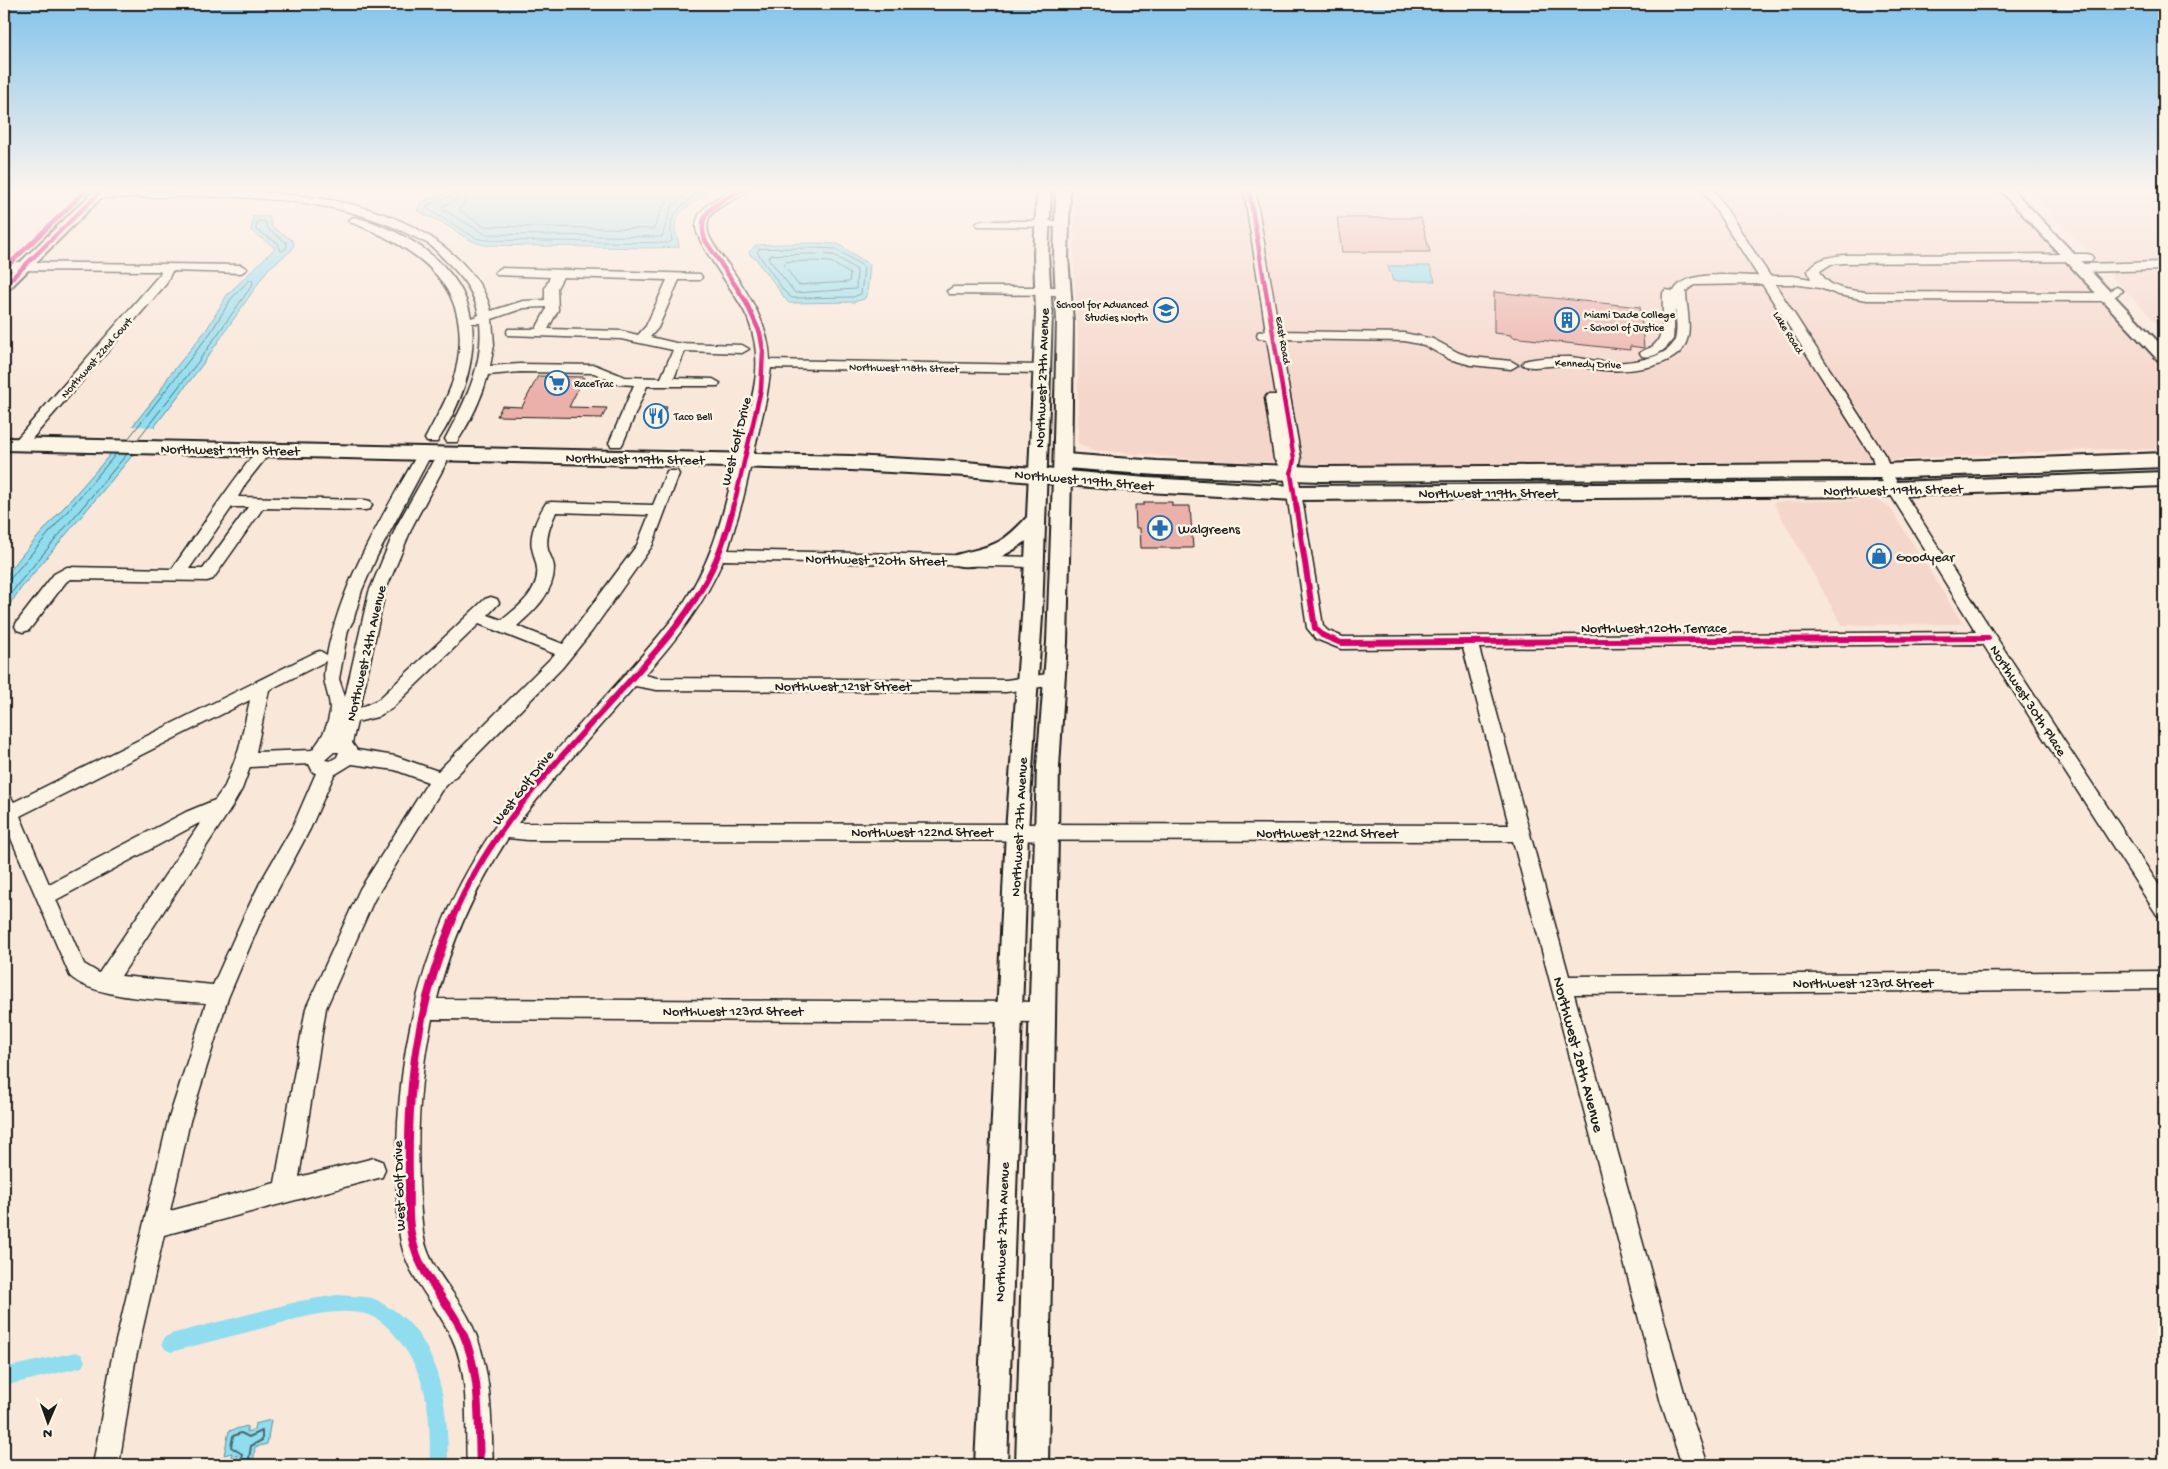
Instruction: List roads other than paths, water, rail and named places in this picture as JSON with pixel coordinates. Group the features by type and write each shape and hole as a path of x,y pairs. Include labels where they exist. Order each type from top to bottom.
{"highway":[{"name":"Northwest 119th Street","path":"4,430 18,440 147,440 745,452"},
{"name":"Northwest 119th Street","path":"147,440 260,458 438,446 616,443 909,466 1038,467 1062,469 1147,485 1883,471 2164,460"},
{"name":"Northwest 119th Street","path":"1293,483 1895,489 2164,479"}],"main road":[{"path":"5,268 16,259"},
{"path":"4,286 30,259"},
{"name":"Northwest 27th Avenue","path":"991,1465 1017,831 1036,518 1042,369 1043,259"},
{"name":"Northwest 27th Avenue","path":"1032,1465 1048,767 1058,642 1065,322 1063,259"},
{"path":"2079,259 2084,263"},
{"path":"2080,259 2164,357"},
{"path":"2112,294 2164,339"},
{"path":"963,560 986,556 1000,551 1016,541 1036,518"}],"street":[{"path":"429,259 455,290 462,305 466,323 467,348 461,378 438,446"},
{"path":"438,446 474,397 483,372 488,343 486,318 474,285 454,259"},
{"name":"West Golf Drive","path":"480,1465 474,1382 469,1350 460,1328 420,1262 411,1232 409,1141 411,1086 417,1036 437,961 451,923 478,870 503,830 547,773 663,645 681,622 704,584 718,555 760,396 765,364 762,342 753,316 717,259"},
{"name":"East Road","path":"1253,259 1294,459 1293,483 1315,628 1322,635"},
{"name":"East Road","path":"1258,259 1267,332"},
{"name":"Lake Road","path":"1747,259 1760,277"},
{"name":"Lake Road","path":"1749,259 1867,457 1883,471 1895,489"},
{"name":"Kennedy Drive","path":"1267,332 1410,338 1428,342 1465,360 1483,363 1518,360 1654,360 1667,356 1676,349 1681,336 1680,290 1686,284 1704,280 1791,274 1814,269 1824,263 1844,259 2164,266"},
{"path":"5,268 23,266 240,269"},
{"name":"Northwest 22nd Court","path":"18,440 162,281 167,273 165,267"},
{"path":"1814,269 1816,278 1825,285"},
{"path":"501,272 696,277"},
{"path":"540,333 552,305 551,288 558,274"},
{"path":"641,339 652,328 676,276"},
{"name":"Kennedy Drive","path":"1760,277 1825,285 1851,294 1875,296 2112,294"},
{"path":"953,291 1063,291"},
{"path":"466,323 486,318 503,318 534,308 552,305"},
{"path":"513,332 621,335 680,348 742,349"},
{"path":"666,382 680,348"},
{"name":"Northwest 118th Street","path":"765,364 1042,369"},
{"path":"483,372 515,368 595,370 605,372 623,381 713,383"},
{"path":"616,443 642,382"},
{"name":"Northwest 24th Avenue","path":"332,755 350,717 374,603 387,567 419,497 438,446"},
{"name":"Northwest 24th Avenue","path":"332,755 333,732 338,711 336,694 331,684 331,674 340,629 345,621 363,568 438,446"},
{"path":"177,574 228,502 240,481 260,458"},
{"path":"228,502 251,477 260,458"},
{"path":"285,1192 313,1018 319,998 368,895 423,804 441,780 566,652 639,554 647,540 672,474"},
{"name":"Northwest 30th Place","path":"1895,489 1988,638 2164,909"},
{"path":"228,502 365,505"},
{"path":"23,626 60,578 66,573 207,575 259,503"},
{"path":"505,628 529,605 542,585 546,570 540,539 551,507 658,510"},
{"name":"Northwest 120th Street","path":"718,555 1034,562"},
{"path":"363,568 387,567"},
{"path":"350,717 371,712 385,704 491,603"},
{"path":"476,617 566,652"},
{"name":"Northwest 24th Avenue","path":"336,694 350,626 345,621"},
{"name":"Northwest 120th Terrace","path":"1322,635 1341,643 1988,638"},
{"name":"Northwest 28th Avenue","path":"1468,641 1674,1403 1695,1465"},
{"path":"219,995 104,984 88,979 77,970 6,807 320,657"},
{"path":"341,673 360,671"},
{"name":"Northwest 121st Street","path":"632,679 656,684 1006,686 1054,679"},
{"path":"104,984 224,805 237,782 245,760 261,686"},
{"path":"245,760 332,755 384,759 441,780"},
{"path":"106,1465 122,1368 179,1120 200,1050 219,995 255,912 301,829 332,755"},
{"path":"45,896 193,817 224,805"},
{"name":"Northwest 122nd Street","path":"503,830 528,832 1048,831 1521,833"},
{"name":"Northwest 123rd Street","path":"1561,985 2164,980"},
{"name":"Northwest 123rd Street","path":"424,1009 1043,1012"},
{"path":"155,1226 374,1169"}],"water":[{"path":"264,259 281,259 268,269 202,365 131,457 22,587 4,612 4,579 22,555 102,464 159,393 169,376 207,329 227,295"},
{"path":"757,259 860,259 870,265 867,294 864,299 854,302 789,303"},
{"path":"1388,266 1430,266 1435,281 1393,281"},
{"path":"271,1420 267,1444 255,1447 253,1465 236,1465 237,1455 231,1457 232,1453 224,1455 229,1431 247,1426 247,1432 254,1430 255,1424"}],"waterway":[{"path":"171,1343 300,1310 337,1304 372,1307 396,1322 419,1352 434,1390 439,1424 439,1465"},
{"path":"4,1377 76,1361"}],"place":[{"name":"School for Advanced Studies North","path":"1166,310"},
{"name":"Miami Dade College - School of Justice","path":"1567,320"},
{"name":"RaceTrac","path":"557,383"},
{"name":"Taco Bell","path":"656,416"},
{"name":"Walgreens","path":"1160,528"},
{"name":"Goodyear","path":"1879,556"}]}
